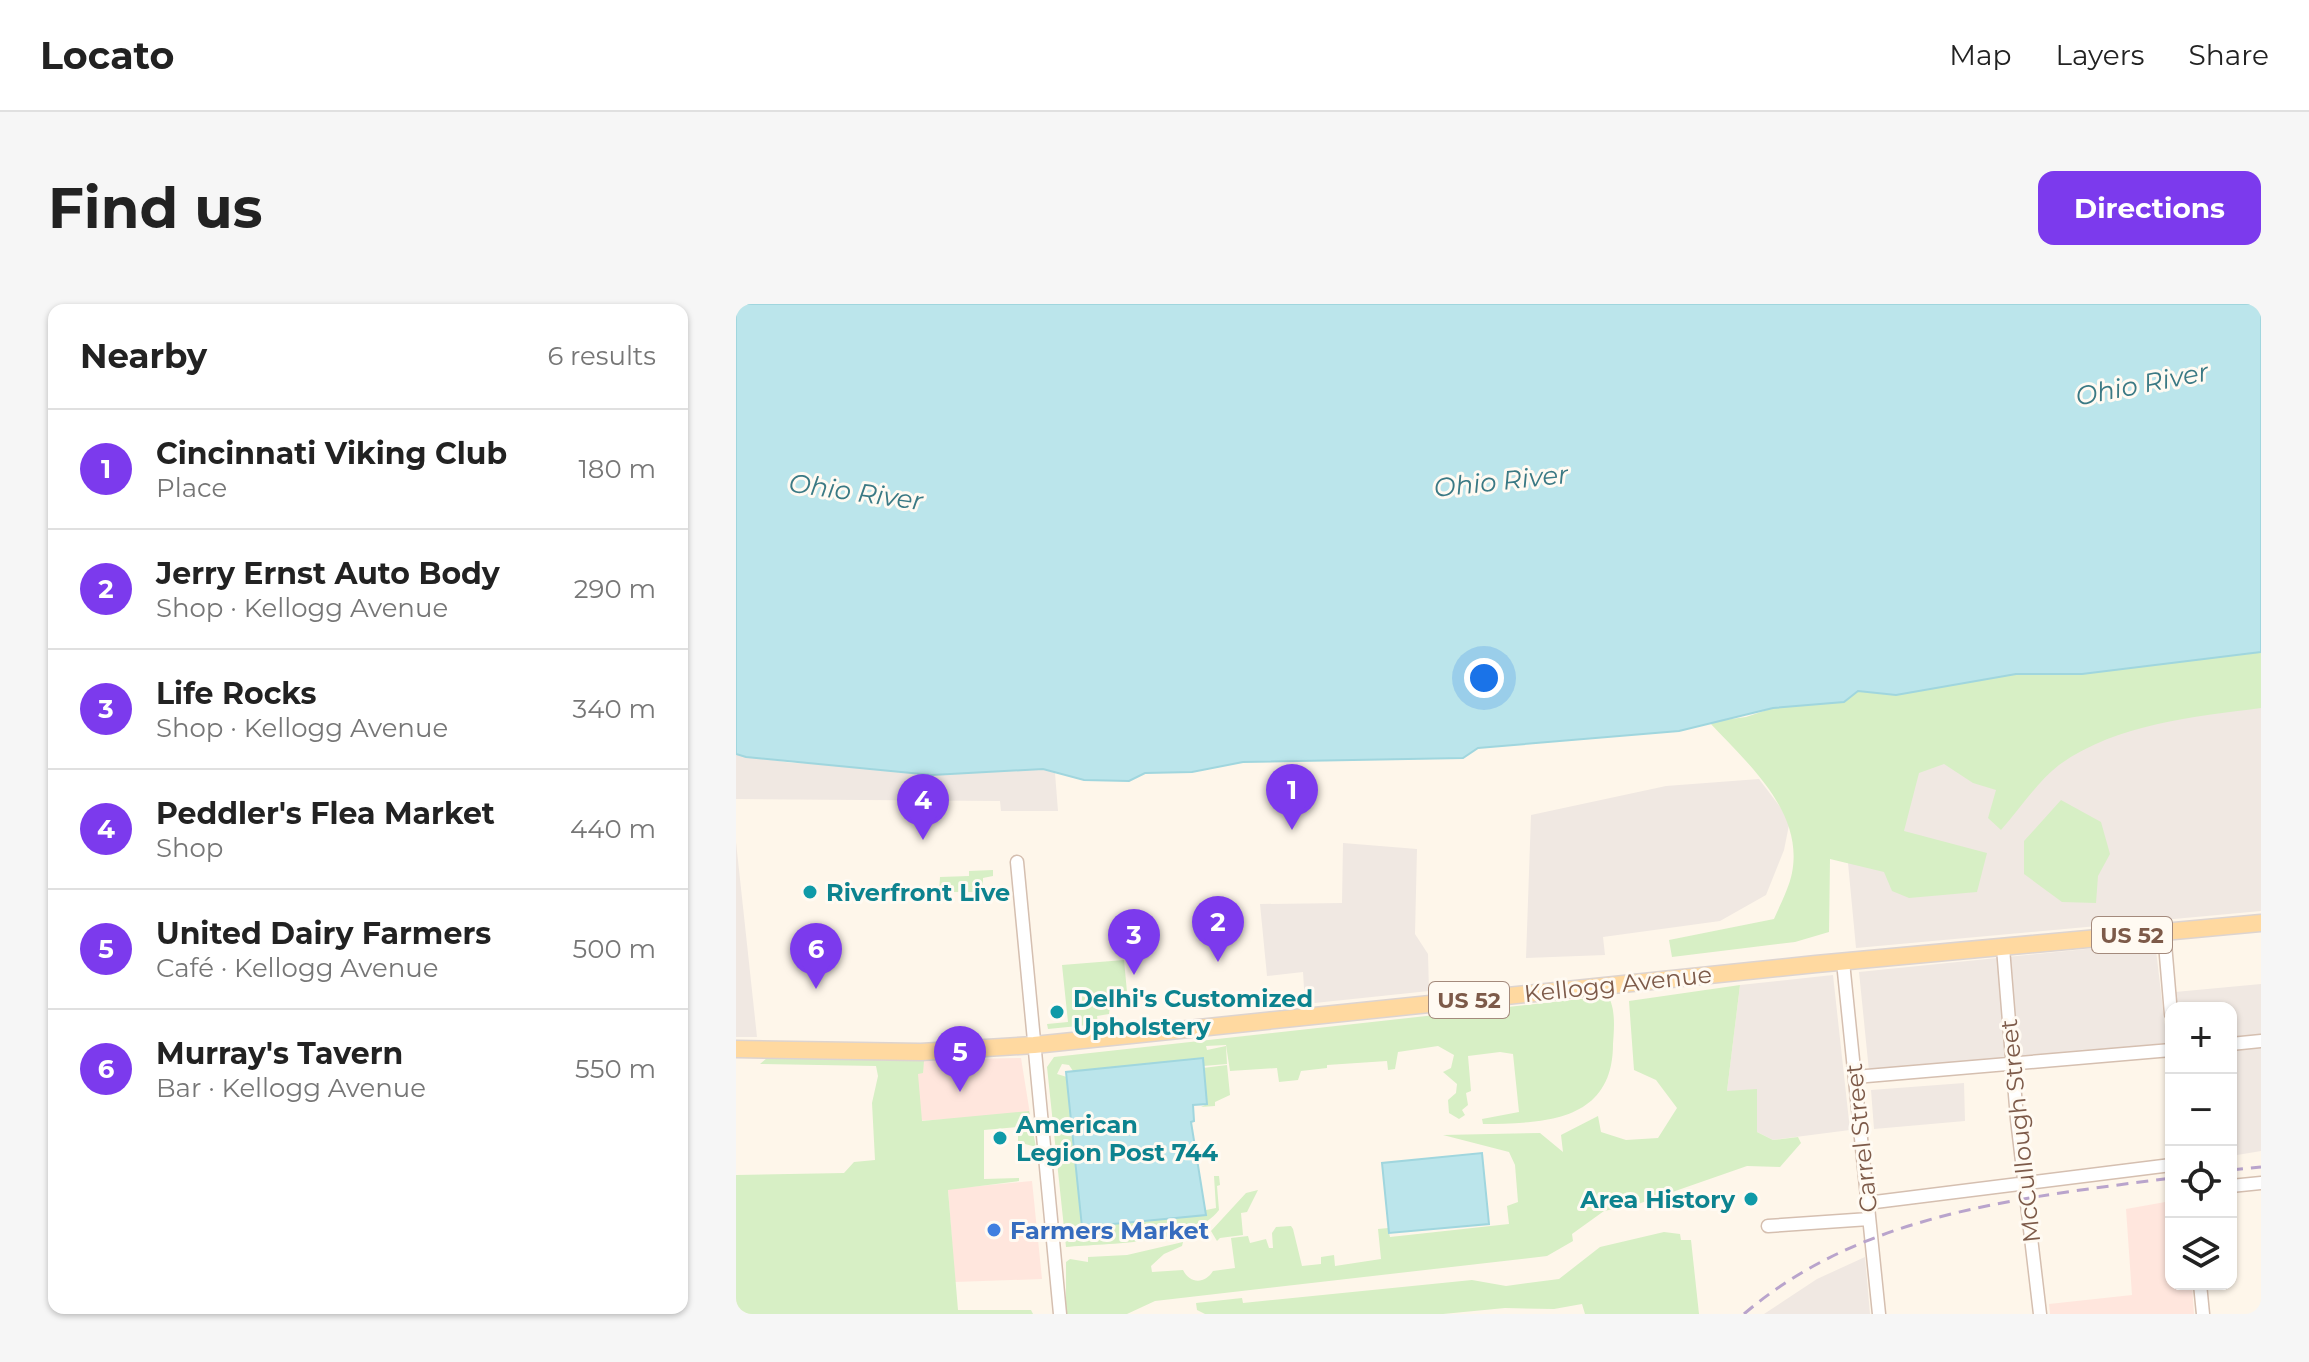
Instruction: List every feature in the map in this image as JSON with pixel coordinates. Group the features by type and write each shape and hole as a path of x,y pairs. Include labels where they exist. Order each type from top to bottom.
{"main road":[{"name":"Kellogg Avenue","path":"736,1049 921,1052 1034,1045 1843,962 2261,923"}],"street":[{"path":"1017,862 1060,1314"},
{"path":"2164,932 2170,1002"},
{"name":"McCullough Street","path":"2003,948 2040,1314"},
{"name":"Carrel Street","path":"1843,962 1879,1314"},
{"path":"2237,1043 2261,1041"},
{"path":"1855,1077 2165,1051"},
{"path":"1867,1203 2165,1166"},
{"path":"2237,1185 2261,1183"},
{"path":"1768,1226 1869,1219"},
{"path":"2201,1290 2203,1314"}],"shaded area":[{"path":"2261,652 2261,911 1856,948 1833,703 2016,674 2082,674"},
{"path":"736,754 792,763 1043,769 1055,773 1058,811 1001,811 1000,801 736,799"},
{"path":"1759,779 1790,820 1784,850 1766,895 1720,921 1603,937 1605,955 1526,958 1531,815 1666,786"},
{"path":"736,842 757,1037 736,1037"},
{"path":"1343,843 1417,849 1415,934 1428,954 1429,991 1305,1004 1303,972 1267,976 1260,904 1342,903"},
{"path":"2155,942 2165,1043 1869,1071 1859,972"},
{"path":"1833,975 1850,1130 1773,1140 1757,1132 1727,1091 1740,985"},
{"path":"2261,984 2261,1151 2237,1155 2237,1002 2176,1002 2175,992"},
{"path":"1021,1058 1030,1114 916,1121 915,1060"},
{"path":"1964,1083 1965,1121 1874,1129 1871,1090"},
{"name":"Farmers Market","path":"1032,1181 1042,1279 955,1282 948,1189"},
{"path":"2165,1202 2165,1290 2192,1290 2194,1314 2050,1314 2049,1304 2132,1295 2126,1209"},
{"path":"1865,1257 1870,1314 1764,1314 1817,1279"}],"green space":[{"path":"2261,652 2261,708 2156,724 2081,751 2051,772 2001,830 1988,818 1996,790 1973,783 1944,764 1919,773 1904,831 1987,853 1977,892 1909,898 1892,891 1884,872 1830,859 1829,932 1795,942 1672,957 1669,940 1774,919 1792,873 1793,850 1781,809 1755,771 1709,722 1746,717 1773,708 1843,702 1858,691 1896,695 2016,674 2082,674"},
{"path":"2061,800 2101,822 2110,854 2098,876 2096,903 2062,902 2024,874 2024,841"},
{"path":"993,870 993,876 983,878 983,892 939,892 940,877 969,876 969,871"},
{"path":"1124,960 1127,992 1110,1006 1109,1014 1097,1016 1098,1024 1048,1029 1047,1024 1068,1022 1062,965"},
{"path":"1740,985 1727,1091 1757,1089 1757,1132 1773,1140 1798,1137 1801,1143 1780,1167 1747,1166 1638,1204 1604,1211 1572,1234 1573,1241 1547,1256 1155,1301 1127,1314 1066,1314 1066,1262 1070,1259 1088,1262 1088,1257 1127,1255 1183,1242 1182,1246 1164,1254 1151,1266 1152,1272 1183,1270 1198,1281 1213,1271 1235,1268 1231,1238 1248,1236 1250,1243 1266,1239 1269,1248 1273,1248 1272,1233 1276,1227 1291,1226 1293,1229 1302,1266 1321,1264 1321,1257 1334,1255 1335,1266 1381,1259 1378,1229 1388,1228 1390,1237 1509,1224 1507,1206 1518,1202 1515,1165 1509,1152 1443,1135 1540,1133 1563,1152 1561,1135 1598,1116 1601,1132 1626,1140 1658,1138 1677,1108 1656,1080 1634,1070 1629,1001"},
{"path":"1608,996 1613,1013 1613,1044 1610,1070 1601,1090 1587,1104 1569,1114 1527,1122 1483,1124 1482,1119 1519,1112 1513,1054 1500,1052 1468,1056 1471,1091 1466,1093 1468,1105 1462,1110 1465,1115 1459,1119 1449,1113 1448,1100 1456,1093 1457,1084 1443,1072 1451,1068 1454,1055 1438,1046 1398,1052 1395,1069 1388,1070 1387,1061 1327,1065 1327,1068 1301,1071 1298,1080 1279,1082 1277,1068 1230,1071 1226,1045 1206,1046 1207,1050 1226,1046 1227,1064 1203,1066 1202,1058 1073,1071 1069,1065 1062,1064 1057,1074 1067,1077 1072,1133 1066,1134 1073,1137 1082,1227 1206,1215 1206,1210 1216,1208 1214,1176 1219,1176 1220,1185 1217,1186 1219,1210 1190,1230 1148,1240 1066,1247 1047,1067 1054,1057"},
{"path":"767,1058 924,1061 923,1073 918,1074 922,1121 1029,1111 1036,1147 1018,1142 1018,1127 984,1130 984,1179 1019,1178 1019,1181 948,1190 958,1310 1031,1310 1033,1314 736,1314 736,1175 844,1173 854,1162 875,1160 872,1103 878,1076 876,1066 760,1064"},
{"path":"1227,1065 1230,1095 1215,1102 1215,1106 1201,1107 1207,1104 1203,1068"},
{"path":"1258,1190 1247,1212 1241,1213 1243,1235 1217,1241 1211,1231 1246,1193"},
{"path":"1664,1232 1680,1234 1681,1240 1691,1240 1699,1314 1585,1314 1582,1304 1554,1309 1505,1308 1443,1314 1205,1314 1197,1310 1196,1303 1242,1298 1243,1303 1472,1280 1506,1286 1559,1279 1600,1247"}],"water":[{"name":"Ohio River","path":"736,304 2261,304 2261,652 2082,674 2016,674 1896,695 1858,691 1844,702 1773,708 1679,731 1478,748 1463,758 1243,762 1192,772 1145,773 1129,781 1084,780 1043,769 932,775 746,757 736,754"},
{"path":"1203,1058 1207,1104 1193,1105 1194,1121 1191,1122 1206,1215 1082,1227 1066,1072"},
{"path":"1482,1153 1489,1224 1389,1233 1382,1163"}],"railway":[{"path":"2237,1169 2261,1167"},
{"path":"1744,1314 1790,1280 1840,1253 1892,1231 2002,1203 2165,1179"}],"place":[{"name":"Cincinnati Viking Club","path":"1292,830"},
{"name":"Peddler's Flea Market","path":"923,840"},
{"name":"Riverfront Live","path":"810,892"},
{"name":"Jerry Ernst Auto Body","path":"1218,962"},
{"name":"Life Rocks","path":"1134,975"},
{"name":"Murray's Tavern","path":"816,989"},
{"name":"Delhi's Customized Upholstery","path":"1057,1012"},
{"name":"United Dairy Farmers","path":"960,1092"},
{"name":"American Legion Post 744","path":"1000,1138"},
{"name":"Area History","path":"1751,1199"},
{"name":"Farmers Market","path":"994,1230"}]}
